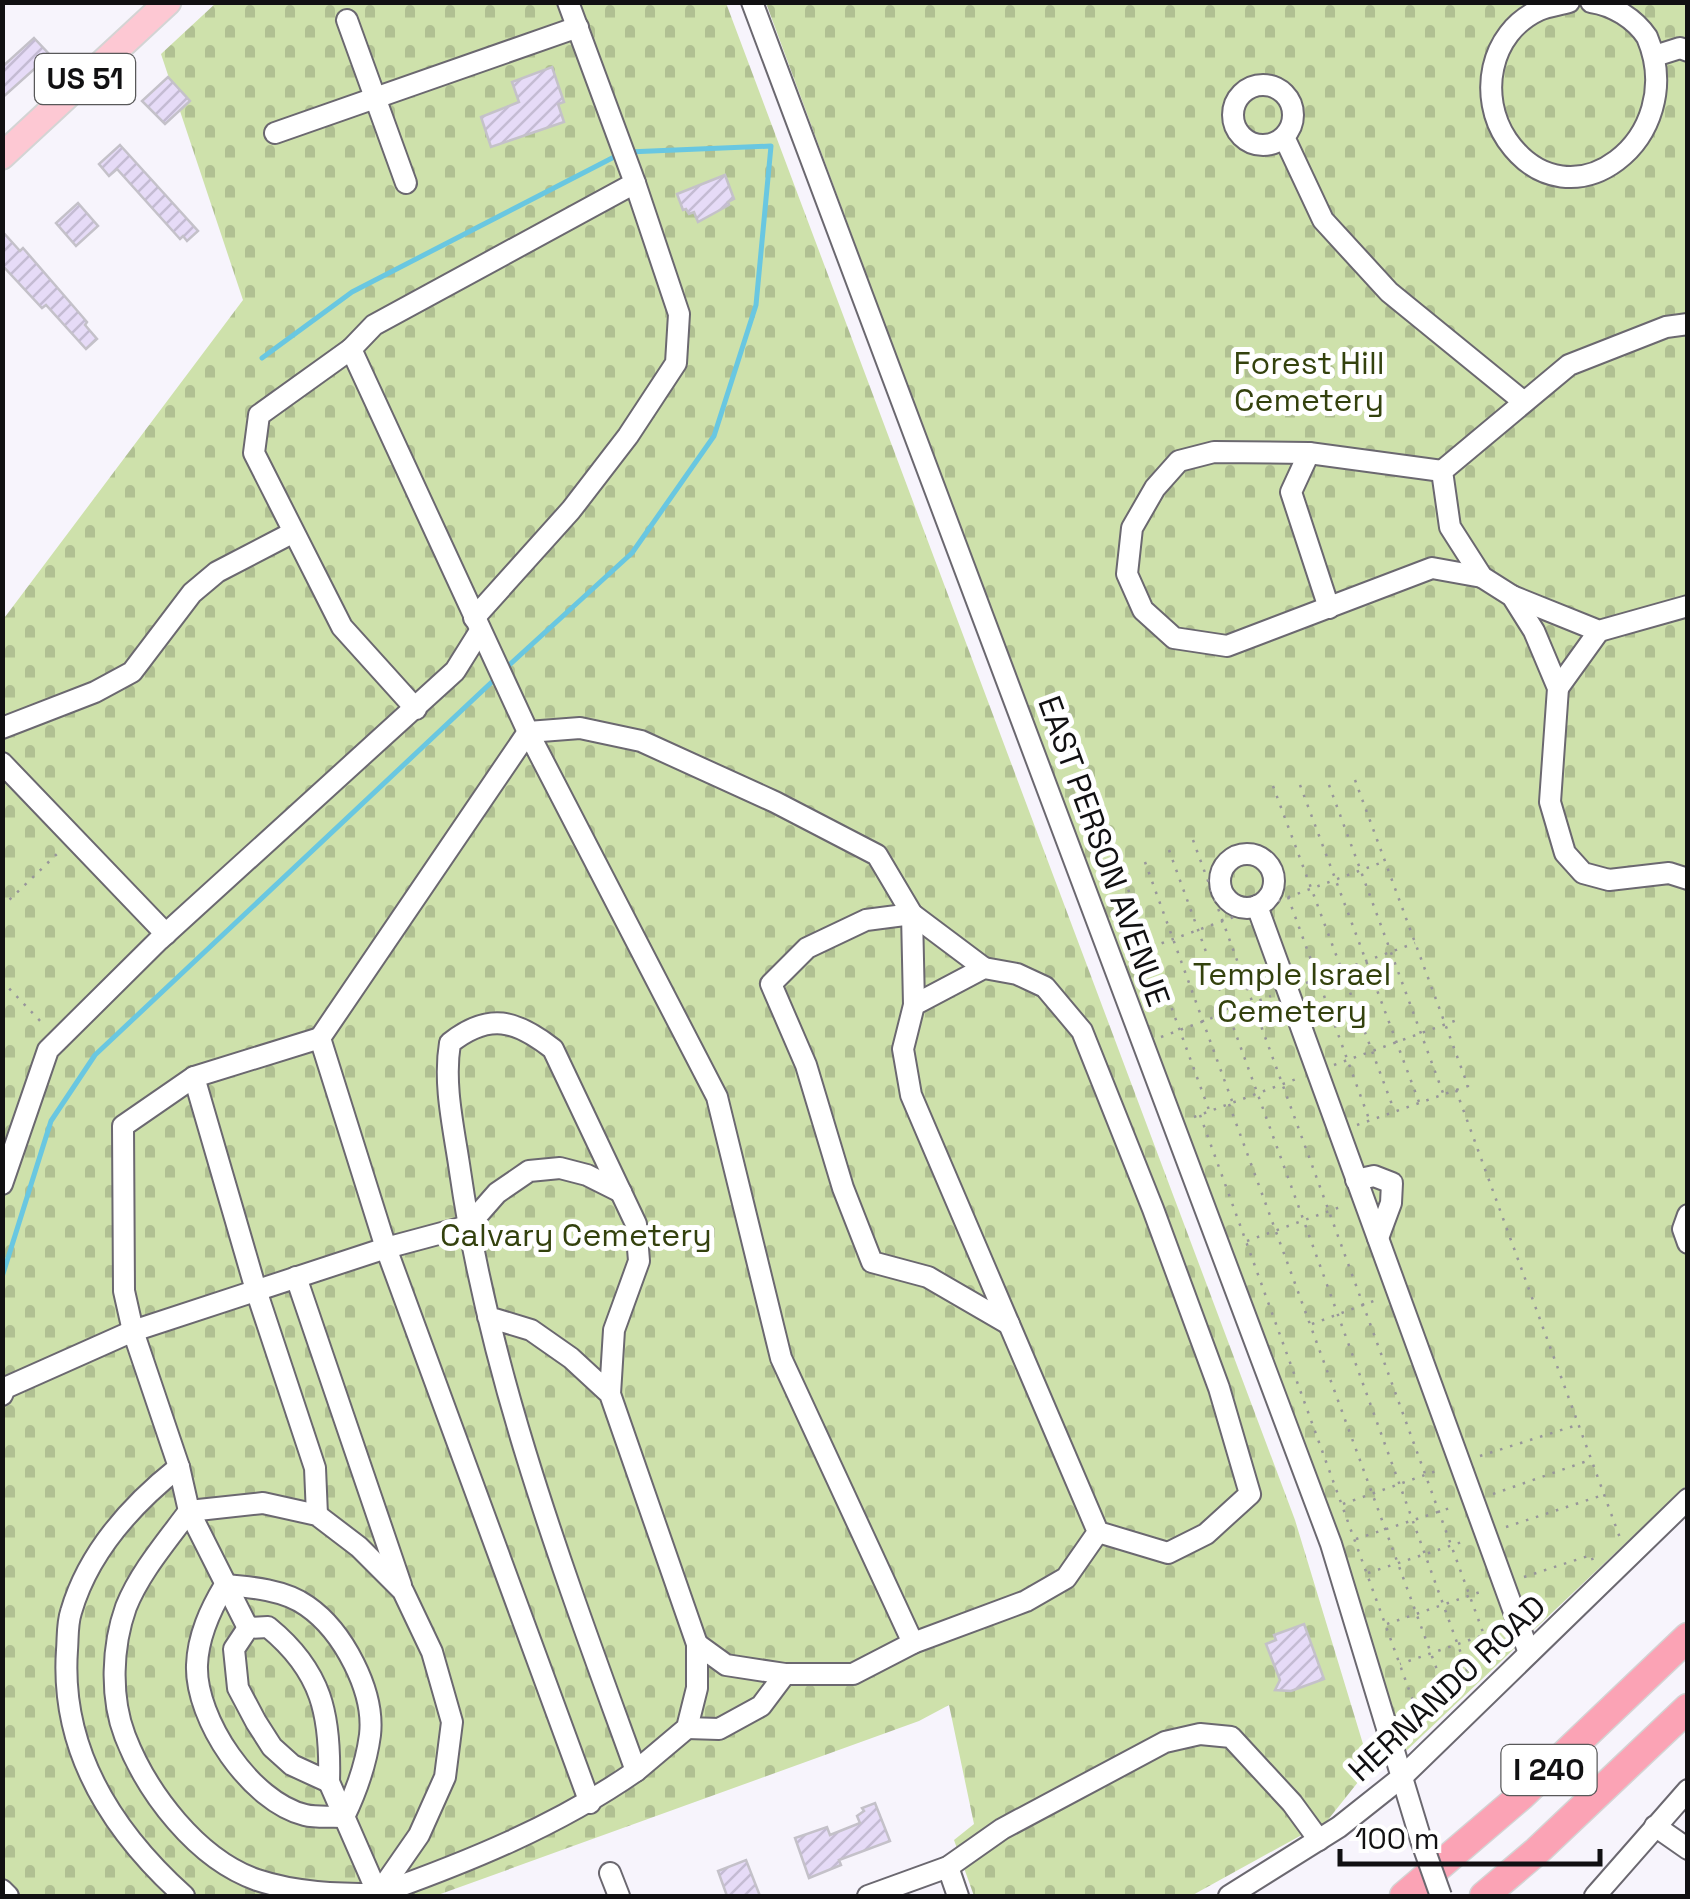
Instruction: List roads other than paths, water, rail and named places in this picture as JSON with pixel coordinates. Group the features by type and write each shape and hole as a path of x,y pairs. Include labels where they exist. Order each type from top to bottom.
{"highway":[{"name":"I 240","path":"1404,1896 1521,1796 1688,1637"},
{"name":"I 240","path":"1484,1896 1688,1708"}],"main road":[{"name":"US 51","path":"2,156 168,2"}],"street":[{"path":"2,1184 48,1050 166,934 455,672 477,624 628,436 676,363 679,314 568,2"},
{"name":"EAST PERSON AVENUE","path":"752,2 1324,1525 1441,1896"},
{"path":"1569,2 1538,6 1514,27 1500,46 1490,76 1490,99 1500,128 1514,149 1538,167 1569,176 1599,174 1619,166 1649,140 1662,112 1665,88 1658,55 1642,29 1628,17 1591,2"},
{"path":"347,20 406,183"},
{"path":"276,133 578,27"},
{"path":"1658,55 1680,48 1688,51"},
{"path":"1284,137 1324,220 1389,292 1524,402"},
{"path":"416,709 342,627 254,453 259,416 351,350 374,325 635,183"},
{"path":"1680,324 1570,365 1442,471 1309,453 1214,452 1179,461 1155,488 1132,528 1126,574 1142,610 1174,638 1227,646 1432,568 1482,577 1512,596 1599,631 1688,606"},
{"path":"351,350 510,696 717,1096 781,1358 913,1643"},
{"path":"1309,453 1292,492 1329,608"},
{"path":"1442,471 1450,527 1482,577"},
{"path":"2,728 96,692 132,672 192,593 217,572 292,533"},
{"path":"1512,596 1534,631 1558,688 1550,802 1565,852 1582,873 1609,880 1669,873 1688,879"},
{"path":"1558,688 1599,631"},
{"path":"528,732 580,728 641,741 775,802 877,855 912,914 984,968 1017,974 1046,987 1082,1031 1218,1388 1250,1494 1206,1534 1168,1553 1098,1532"},
{"path":"248,1628 190,1511 133,1331 124,1291 124,1126 194,1077 320,1038 528,732"},
{"path":"2,764 166,934"},
{"path":"1257,908 1529,1653"},
{"path":"912,914 914,1004 903,1048 911,1095 1098,1532"},
{"path":"912,914 866,920 806,948 771,984 806,1064 844,1188 872,1262 928,1276 1009,1324"},
{"path":"914,1004 984,968"},
{"path":"403,1591 360,1548 317,1516 263,1503 190,1511 152,1561 126,1608 113,1668 124,1733 147,1780 185,1830 219,1860 254,1879 299,1891 375,1895 442,1871 590,1803 636,1771 687,1728 696,1688 697,1644 610,1394 614,1330 639,1261 636,1224 553,1049 529,1030 496,1023 470,1026 450,1043 446,1069 468,1226 488,1317 543,1510 636,1771"},
{"path":"320,1038 386,1248 590,1803"},
{"path":"194,1077 256,1290 315,1468 317,1516"},
{"path":"2,1396 5,1388 133,1331 386,1248 468,1226 497,1194 529,1171 560,1168 588,1175 621,1192"},
{"path":"1360,1189 1374,1176 1392,1184 1391,1203 1378,1238"},
{"path":"1688,1215 1683,1229 1688,1242"},
{"path":"296,1277 403,1591 432,1652 452,1722 445,1777 419,1836 375,1895"},
{"path":"488,1317 530,1330 572,1358 610,1394"},
{"path":"179,1467 144,1495 101,1548 70,1614 66,1673 74,1727 90,1778 127,1840 184,1896"},
{"name":"HERNANDO ROAD","path":"1229,1896 1319,1840 1402,1777 1688,1499"},
{"path":"697,1644 726,1665 785,1674 853,1674 913,1643 1026,1601 1066,1578 1098,1532"},
{"path":"225,1585 207,1614 196,1666 206,1709 232,1760 266,1796 304,1815 344,1817"},
{"path":"225,1585 260,1588 306,1604 345,1644 363,1688 371,1730 362,1779 344,1817"},
{"path":"248,1628 268,1627 286,1642 309,1672 330,1736 328,1782 375,1895"},
{"path":"248,1628 234,1648 238,1688 272,1747 292,1765 328,1782"},
{"path":"687,1728 719,1729 761,1706 785,1674"},
{"path":"868,1896 948,1866 1002,1828 1149,1750 1200,1734 1232,1737 1292,1803 1319,1840"},
{"path":"1595,1896 1688,1790"},
{"path":"1655,1826 1688,1849"},
{"path":"948,1866 958,1896"},
{"path":"610,1872 619,1896"},
{"path":"2,1890 8,1896"}],"waterway":[{"path":"506,668 632,553 714,436 756,305 771,146 628,152"},
{"path":"262,358 352,292 618,155"},
{"path":"2,1277 51,1121 95,1055 495,679"}],"park label":[{"name":"Forest Hill Cemetery","path":"1309,382"},
{"name":"Temple Israel Cemetery","path":"1292,992"},
{"name":"Calvary Cemetery","path":"576,1235"}]}
